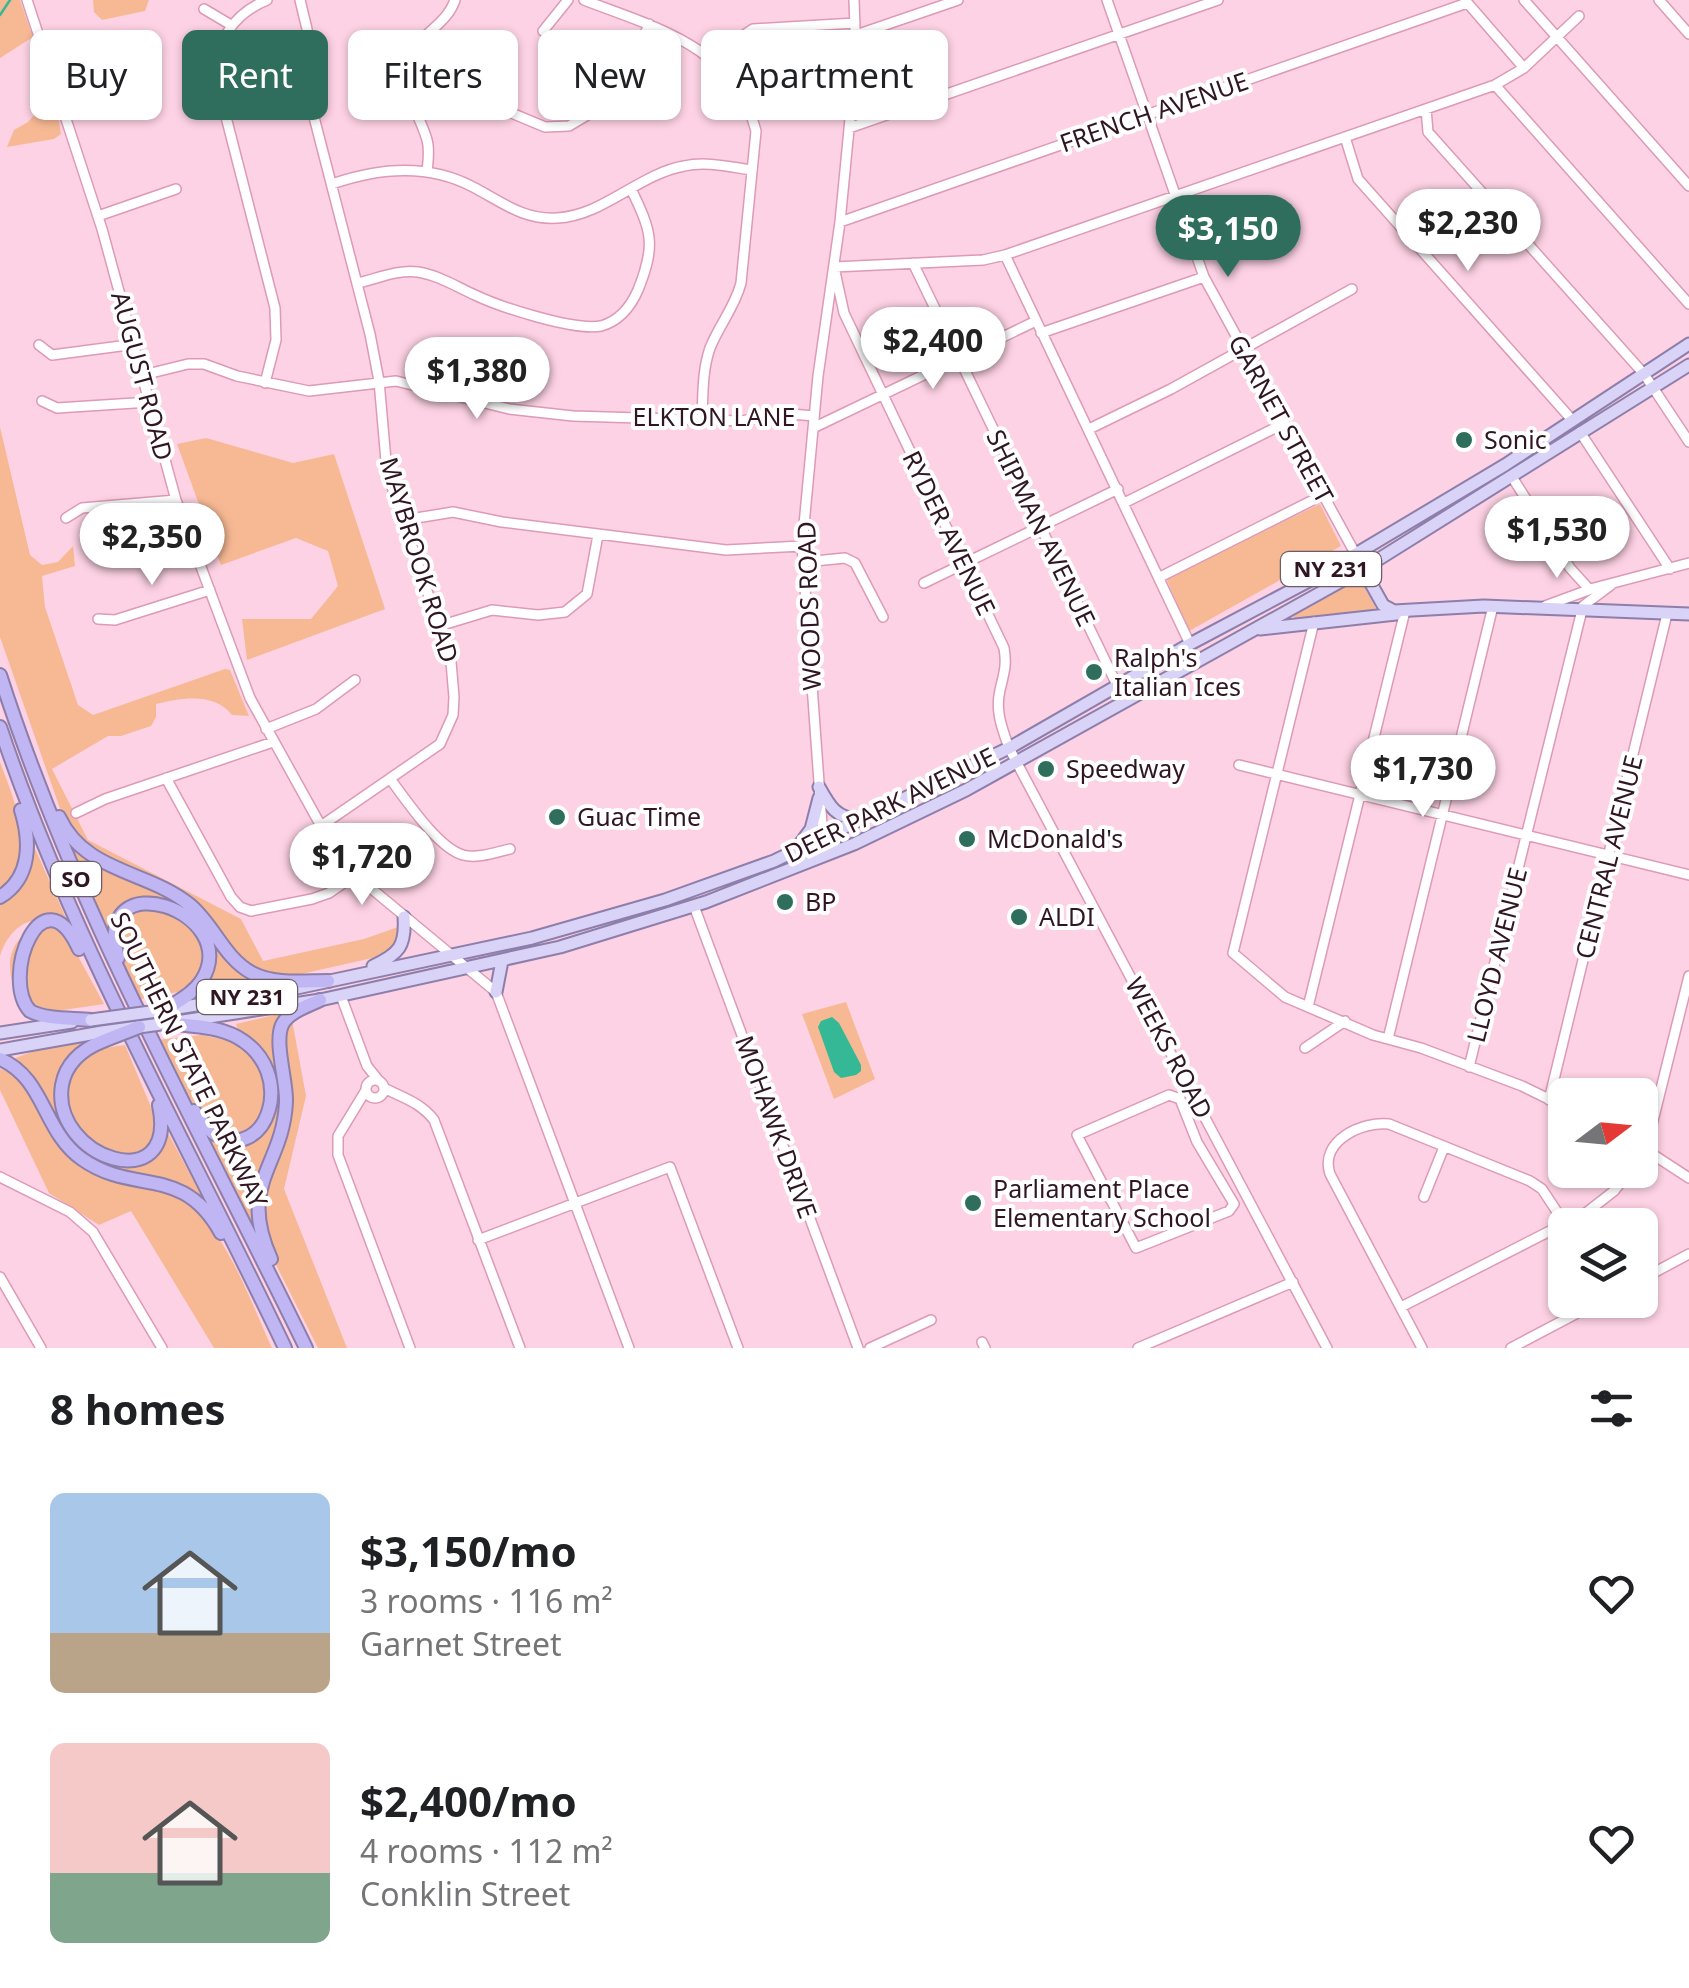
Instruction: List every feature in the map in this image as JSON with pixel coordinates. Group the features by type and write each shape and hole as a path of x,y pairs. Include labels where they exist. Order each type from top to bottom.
{"highway":[{"name":"SOUTHERN STATE PARKWAY","path":"0,676 70,866 126,992 306,1348"},
{"name":"SOUTHERN STATE PARKWAY","path":"0,727 49,860 102,980 285,1348"},
{"path":"0,897 21,877 27,851 11,758"},
{"path":"31,764 66,831 87,854 181,898 199,912 234,959 250,972 276,980 328,981"},
{"path":"126,992 113,942 116,920 137,904 174,909 202,932 208,961 198,986 167,1016"},
{"path":"13,937 36,922 63,926 102,980"},
{"path":"5,981 13,997 30,1011 91,1020"},
{"path":"287,1308 262,1236 259,1194 285,1110 281,1026 292,1014 320,1000"},
{"path":"167,1016 222,1031 246,1043 268,1073 273,1101 268,1117 258,1129 228,1139 206,1128 175,1089"},
{"path":"138,1027 102,1036 76,1058 62,1086 65,1114 87,1146 124,1162 149,1154 157,1146 163,1131 156,1089"},
{"path":"0,1059 30,1080 56,1132 79,1157 109,1173 171,1186 198,1202 252,1280"}],"main road":[{"name":"DEER PARK AVENUE","path":"0,1033 91,1020 167,1016 342,996 571,944 694,906 828,854 1017,762 1363,569 1512,477 1644,374 1689,344"},
{"name":"DEER PARK AVENUE","path":"138,1027 167,1016 616,915 791,854 1009,748 1577,427 1654,388 1689,364"},
{"path":"1356,555 1382,605 1391,611 1494,606 1689,614"},
{"path":"1244,632 1404,612"},
{"path":"819,792 842,818 860,820"},
{"path":"791,854 811,829 819,792"},
{"path":"356,975 398,952 404,939 404,917"},
{"path":"496,992 502,961"},
{"path":"0,1050 102,1036"}],"street":[{"name":"AUGUST ROAD","path":"27,0 98,216 176,500 250,698 322,826 355,875 496,992"},
{"path":"266,383 276,340 276,308 215,74 216,58 230,25 267,0"},
{"name":"MAYBROOK ROAD","path":"300,0 307,30 307,90 358,283 379,382 388,472 453,677 453,716 440,744 322,826"},
{"path":"431,30 456,0"},
{"path":"544,30 568,0"},
{"path":"584,0 678,35 701,50"},
{"name":"WOODS ROAD","path":"828,854 819,792 802,546 849,128 856,29 854,0"},
{"path":"753,30 787,25 856,29 958,0"},
{"name":"GARNET STREET","path":"1107,0 1204,277 1356,555"},
{"path":"849,128 1218,0"},
{"path":"1524,0 1689,186"},
{"path":"1658,0 1689,34"},
{"path":"1466,2 1524,68"},
{"name":"FRENCH AVENUE","path":"840,222 1466,2"},
{"path":"204,9 230,25"},
{"path":"834,267 983,260 1005,255 1495,84 1524,68 1579,16"},
{"path":"518,116 544,127 568,126 616,98 649,24"},
{"path":"1495,84 1689,304"},
{"path":"1426,109 1428,132 1644,374 1689,442"},
{"path":"420,120 428,140 427,172"},
{"path":"702,420 709,350 736,302 741,283 756,131 753,120"},
{"path":"1346,137 1358,178 1577,427 1670,569"},
{"path":"332,184 382,171 427,172 471,186 529,216 559,218 580,214 682,166 702,164 752,170"},
{"path":"98,216 176,189"},
{"path":"358,283 414,271 519,311 586,327 602,326 618,318 632,302 650,261 652,242 648,225 631,189"},
{"path":"1005,255 1190,644"},
{"name":"SHIPMAN AVENUE","path":"913,262 1118,685"},
{"name":"RYDER AVENUE","path":"834,267 844,313 1004,648 1008,668 1000,692 998,719 1009,748"},
{"path":"1042,333 1204,277"},
{"path":"1089,429 1352,289"},
{"path":"813,422 882,395 1036,321"},
{"path":"39,345 52,355 136,344"},
{"name":"ELKTON LANE","path":"143,374 204,364 266,383 309,390 409,382 452,397 546,413 742,422 780,414 813,422"},
{"path":"42,401 57,408 150,402"},
{"path":"1124,502 1284,424"},
{"path":"1512,477 1570,568 1589,589"},
{"path":"924,583 1118,489"},
{"path":"1160,577 1322,495"},
{"path":"66,518 82,508 176,500"},
{"path":"404,520 453,512 726,550 802,546"},
{"path":"439,626 480,612 553,616 576,606 592,582 598,535"},
{"path":"804,562 844,558 855,563 883,617"},
{"path":"1537,608 1589,589 1689,563"},
{"path":"1570,568 1576,584 1573,595"},
{"path":"1582,610 1587,600 1611,585"},
{"path":"98,619 114,620 210,590"},
{"path":"1388,1039 1494,606"},
{"name":"LLOYD AVENUE","path":"1469,1068 1582,610"},
{"path":"1308,1007 1404,612"},
{"name":"CENTRAL AVENUE","path":"1555,1078 1667,614"},
{"path":"1314,622 1233,953 1284,997 1548,1099"},
{"path":"266,729 316,709 355,680"},
{"path":"76,813 105,798 273,742"},
{"name":"WEEKS ROAD","path":"1009,748 1328,1348"},
{"path":"1238,765 1689,875"},
{"path":"166,778 240,907 251,911 312,899 329,893 355,875"},
{"path":"391,780 448,847 462,855 478,856 510,849"},
{"name":"MOHAWK DRIVE","path":"694,906 858,1348"},
{"path":"1658,1091 1689,976"},
{"path":"496,992 629,1348"},
{"path":"342,996 374,1089"},
{"path":"1306,1048 1346,1021"},
{"path":"374,1089 425,1108 434,1120 520,1348"},
{"path":"374,1089 356,1106 338,1136 338,1156 410,1348"},
{"path":"1175,1095 1206,1160 1230,1194 1233,1208 1136,1248 1077,1134 1175,1095"},
{"path":"1422,1348 1330,1174 1328,1154 1339,1139 1378,1122 1389,1124 1515,1174 1542,1188 1555,1208"},
{"path":"1197,1142 1214,1134"},
{"path":"1424,1197 1444,1147"},
{"path":"1206,1160 1224,1151"},
{"path":"1658,1160 1689,1178"},
{"path":"478,1240 670,1167 738,1348"},
{"path":"0,1177 61,1206 94,1232 162,1348"},
{"path":"1590,1208 1614,1188"},
{"path":"1401,1307 1548,1233"},
{"path":"1658,1270 1689,1254"},
{"path":"0,1277 40,1348"},
{"path":"1138,1348 1294,1282"},
{"path":"1511,1348 1568,1318"},
{"path":"870,1348 931,1320"}],"shaded area":[{"path":"0,0 20,0 30,39 0,58"},
{"path":"93,0 149,0 145,11 102,20 94,12"},
{"path":"59,120 61,134 54,139 7,147 14,130 28,122"},
{"path":"0,427 30,555 42,565 58,562 73,546 75,566 42,576 45,607 78,705 93,715 225,669 230,670 249,716 232,715 207,700 156,704 151,726 108,736 52,769 88,840 241,919 263,961 364,939 398,927 400,935 390,954 297,975 266,976 240,961 201,911 97,858 64,820 0,637"},
{"path":"206,438 293,463 334,454 385,609 247,660 242,619 311,619 338,586 328,551 296,538 221,565 177,444"},
{"path":"1320,504 1341,546 1189,631 1166,578"},
{"path":"1359,577 1375,612 1295,619 1292,614"},
{"path":"0,762 17,812 22,847 12,879 0,893"},
{"path":"33,844 69,925 46,920 26,923 11,935 0,956 0,902"},
{"path":"68,845 90,861 181,905 157,898 122,908 106,929"},
{"path":"141,907 173,916 195,934 202,959 188,990 141,999 117,950 118,923"},
{"path":"44,925 66,934 104,1004 56,1011 37,1006 34,1009 23,1000 11,976 13,950 30,930"},
{"path":"207,933 257,980 253,986 194,999 191,995 214,946"},
{"path":"846,1002 875,1079 834,1099 802,1014"},
{"path":"287,1012 280,1115 255,1191 252,1223 206,1137 230,1143 273,1114 271,1080 235,1032 236,1024"},
{"path":"832,1017 861,1065 856,1075 841,1078 834,1072 818,1027 821,1021"},
{"path":"292,1020 306,1096 284,1189 347,1348 318,1348 267,1247 263,1198 287,1123 284,1026"},
{"path":"201,1035 229,1038 264,1073 268,1096 265,1107 245,1130 223,1135 202,1120 157,1040"},
{"path":"96,1039 70,1060 66,1125 126,1165 168,1133 206,1204 113,1172 68,1143 21,1064 10,1060 42,1048"},
{"path":"125,1045 159,1126 147,1151 125,1158 111,1155 85,1136 68,1108 66,1092 68,1078 85,1056"},
{"path":"0,1069 24,1084 60,1145 78,1161 170,1192 205,1219 232,1260 272,1348 214,1348 131,1211 99,1225 49,1193 0,1090"}],"waterway":[{"path":"0,15 10,0"}],"place":[{"name":"Sonic","path":"1464,440"},
{"name":"Ralph's Italian Ices","path":"1094,672"},
{"name":"Speedway","path":"1046,769"},
{"name":"Guac Time","path":"557,817"},
{"name":"McDonald's","path":"967,839"},
{"name":"BP","path":"785,902"},
{"name":"ALDI","path":"1019,917"},
{"name":"Parliament Place Elementary School","path":"973,1203"}]}
